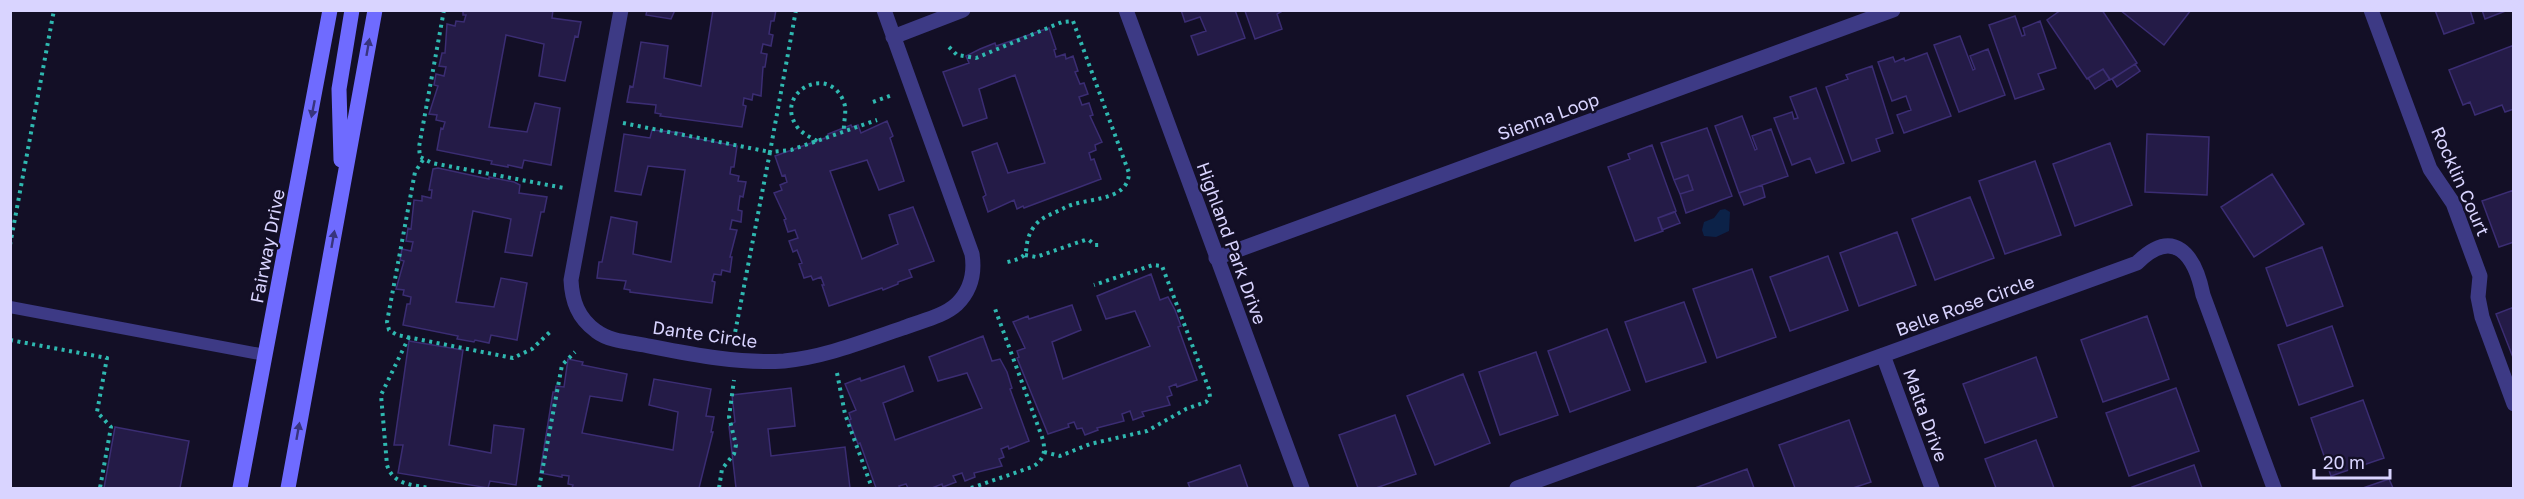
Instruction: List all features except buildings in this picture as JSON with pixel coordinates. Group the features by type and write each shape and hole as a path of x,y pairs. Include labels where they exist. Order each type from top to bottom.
{"main road":[{"name":"Fairway Drive","path":"240,489 330,10"},
{"path":"341,193 339,89 352,10"},
{"path":"288,489 375,10"}],"street":[{"name":"Dante Circle","path":"621,10 571,280 575,303 585,322 609,338 735,360 785,361 840,350 946,311 959,302 969,288 974,271 972,254 884,10"},
{"path":"894,37 963,10"},
{"name":"Highland Park Drive","path":"1126,10 1302,489"},
{"name":"Sienna Loop","path":"1216,258 1893,10"},
{"name":"Rocklin Court","path":"2372,10 2430,169 2453,203 2480,276 2478,297 2482,317 2514,404"},
{"name":"Belle Rose Circle","path":"1517,489 2137,262 2156,248 2168,245 2180,249 2190,257 2196,267 2203,295 2274,489"},
{"name":"Malta Drive","path":"1883,355 1932,489"}],"lane":[{"path":"10,308 265,355"}],"path":[{"path":"10,245 54,10"},
{"path":"444,10 418,150 419,155 423,160 564,188"},
{"path":"734,338 796,10"},
{"path":"949,47 962,57 976,57 1062,22 1068,20 1075,23 1129,177 1126,187 1118,193 1067,206 1043,218 1032,230 1025,254 1018,260 1003,263"},
{"path":"817,141 799,129 792,116 791,108 794,97 805,86 818,83 827,84 839,93 845,103 844,132"},
{"path":"873,102 892,95"},
{"path":"624,123 770,152 791,150 877,120"},
{"path":"423,160 415,172 387,322 391,332 513,358 532,349 552,330"},
{"path":"1025,254 1036,256 1085,240 1100,245"},
{"path":"1044,453 1060,456 1090,444 1147,431 1186,409 1206,402 1210,397 1209,389 1162,266 1153,265 1094,285"},
{"path":"971,489 1037,464 1044,453 1042,437 994,306"},
{"path":"409,337 381,395 387,465 391,475 397,481 430,489"},
{"path":"10,340 107,358 97,412 111,427 100,489"},
{"path":"540,489 562,365 575,352"},
{"path":"837,374 845,414 872,489"},
{"path":"719,489 720,476 734,454 736,445 729,417 734,380"}],"water":[{"path":"1725,209 1730,212 1729,231 1716,237 1704,236 1702,230 1704,222 1714,218 1720,210"}]}
